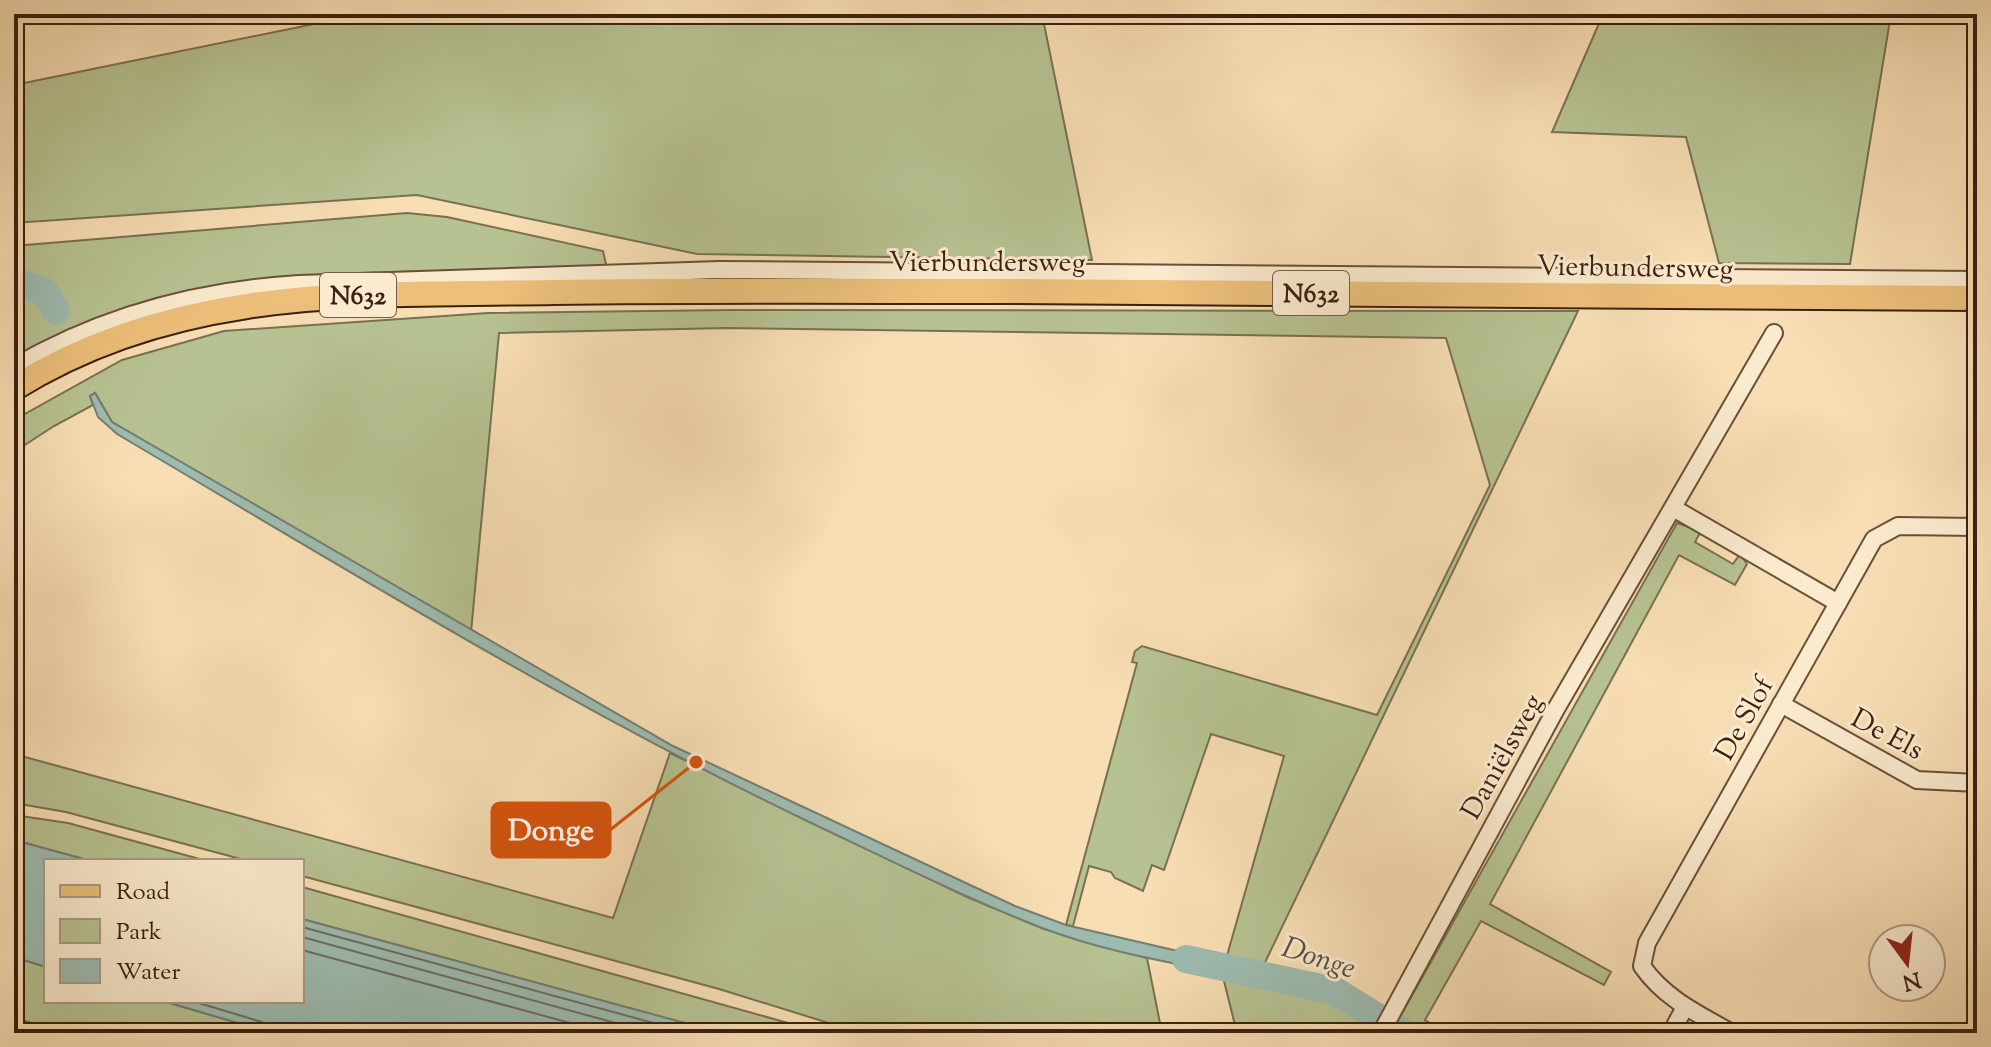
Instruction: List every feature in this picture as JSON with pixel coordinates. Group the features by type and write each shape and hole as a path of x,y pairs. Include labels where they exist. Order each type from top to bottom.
{"main road":[{"name":"Vierbundersweg","path":"14,388 72,356 125,335 169,320 238,305 358,295 623,282 928,281 1709,288 1977,298"}],"street":[{"name":"Vierbundersweg","path":"1709,288 1977,280"},
{"name":"Vierbundersweg","path":"14,367 121,318 195,296 244,287 623,282"},
{"name":"Daniëlsweg","path":"1381,1033 1556,709 1675,509 1774,333"},
{"path":"1675,509 1838,603"},
{"name":"De Slof","path":"1732,1033 1685,1007 1654,983 1642,966 1647,943 1874,539 1898,526 1977,527"},
{"name":"De Els","path":"1781,704 1917,780 1977,783"},
{"path":"1671,1033 1685,1007"}],"green space":[{"path":"363,14 1042,14 1092,260 697,254 417,195 14,223 14,85"},
{"path":"1603,14 1891,14 1850,264 1719,263 1686,137 1552,132"},
{"path":"407,213 447,217 603,251 606,264 604,267 358,273 245,282 14,363 14,246"},
{"path":"730,310 1578,311 1258,977 1343,996 1378,1015 1369,1033 1237,1033 1222,973 1284,756 1211,734 1164,870 1152,865 1143,891 1115,878 1111,872 1089,866 1073,926 1066,925 1137,663 1132,662 1135,651 1142,646 1377,715 1490,485 1446,338 726,328 499,333 471,632 112,422 95,393 90,396 93,405 14,452 14,420 122,360 224,331 488,313"},
{"path":"1677,523 1701,531 1695,542 1733,564 1740,554 1747,564 1735,585 1679,555 1490,904 1611,972 1604,985 1481,921 1425,1020 1448,1033 1391,1033"},
{"path":"670,753 967,897 1044,929 1147,958 1162,1033 861,1033 719,989 304,877 304,859 241,859 66,812 14,803 14,754 613,918"},
{"path":"14,815 68,823 200,859 84,859 14,840"},
{"path":"304,888 824,1033 721,1033 304,920"},
{"path":"14,957 44,966 44,1003 170,1003 272,1033 32,1033 32,1023 14,1018"}],"water":[{"path":"95,393 112,422 673,746 1015,906 1066,925 1225,962 1222,973 1109,949 1042,928 922,876 717,776 457,634 117,434 98,417 90,396"},
{"path":"14,840 84,859 44,859 44,966 14,957"},
{"path":"304,920 721,1033 272,1033 170,1003 304,1003"}],"waterway":[{"name":"Donge","path":"14,281 45,292 56,311"},
{"name":"Donge","path":"1186,959 1335,991 1377,1017"},
{"name":"Donge","path":"1398,1029 1404,1033"}],"place":[{"name":"Donge","path":"696,762"}]}
